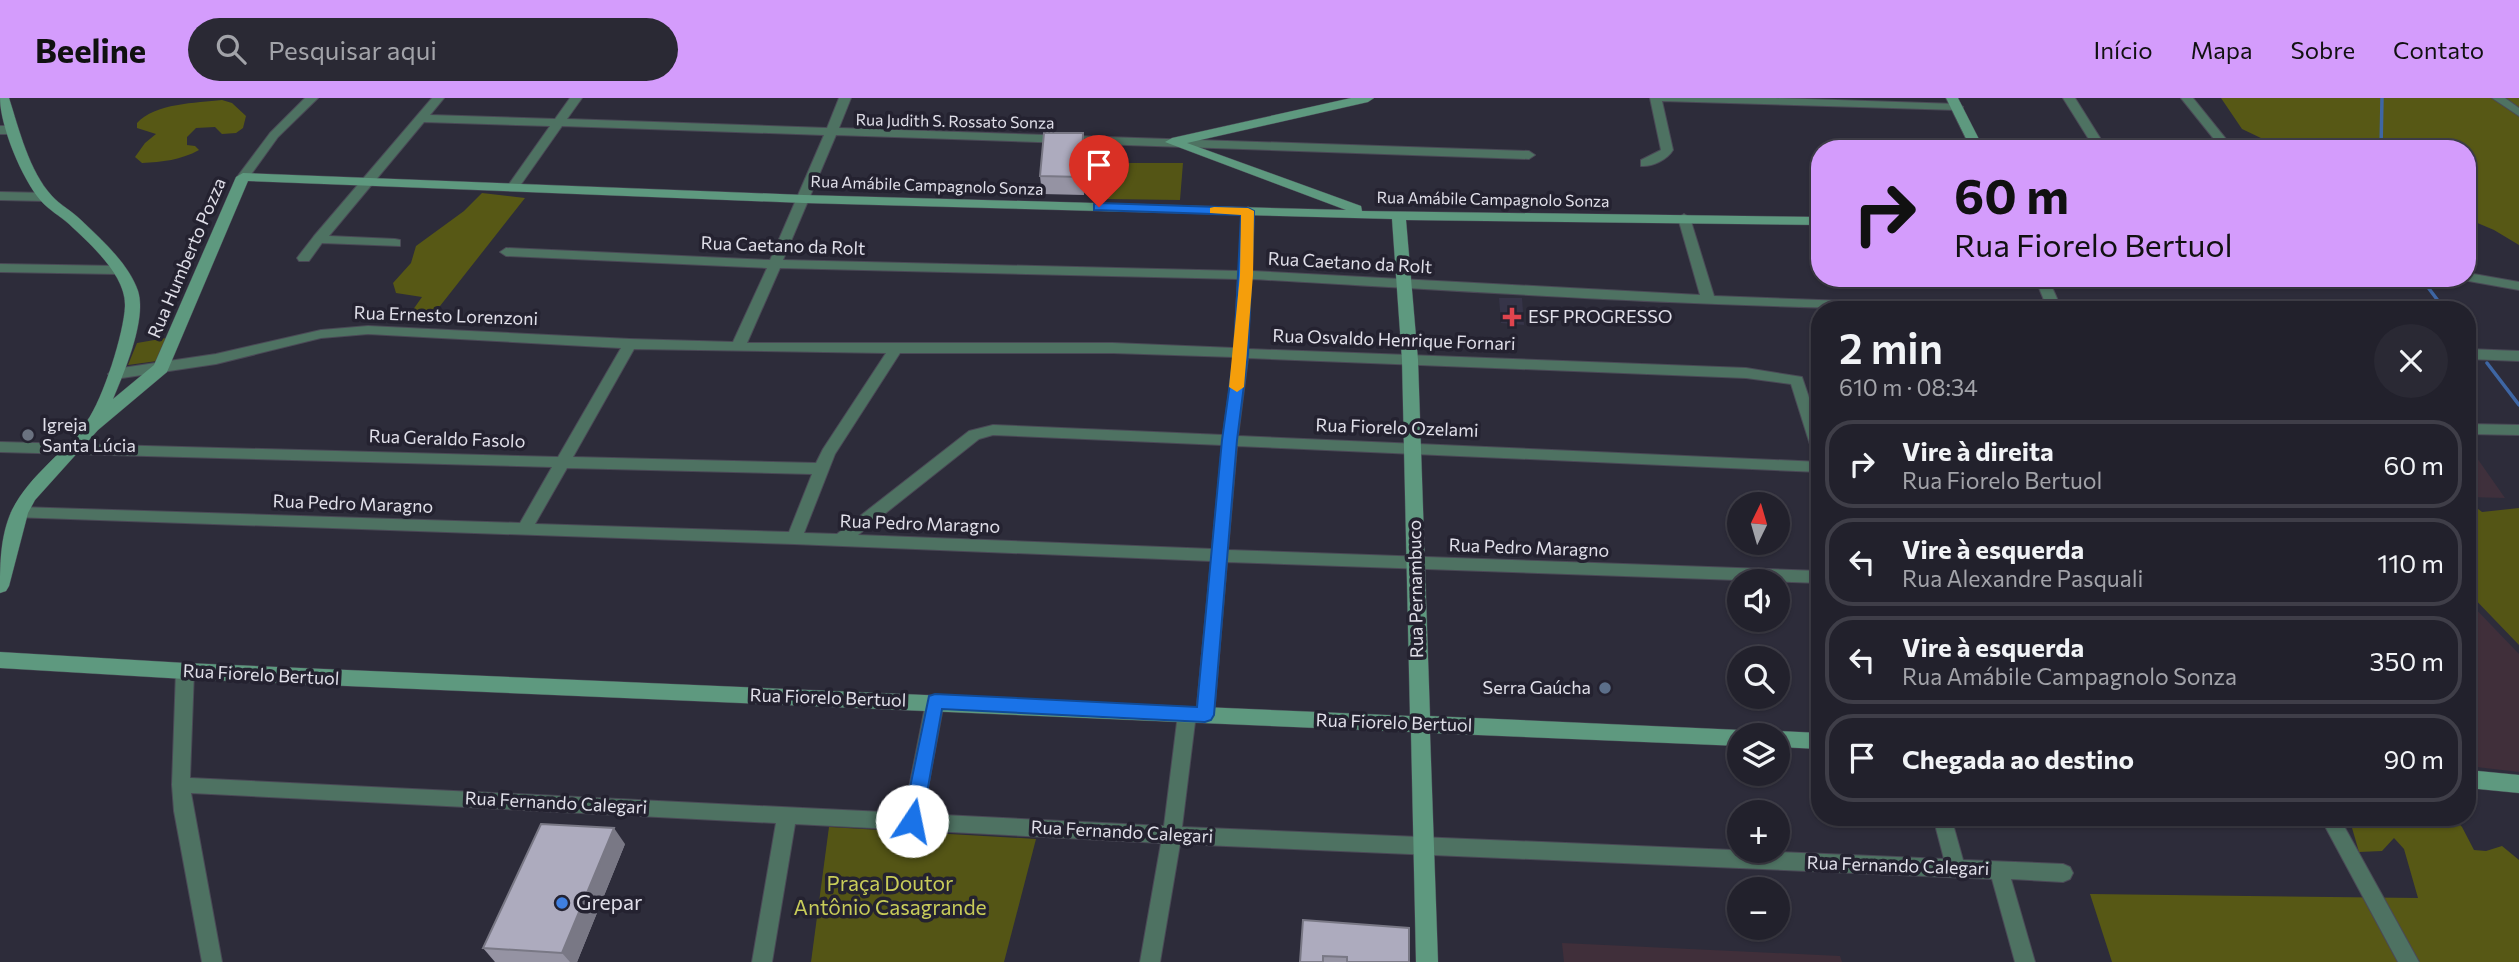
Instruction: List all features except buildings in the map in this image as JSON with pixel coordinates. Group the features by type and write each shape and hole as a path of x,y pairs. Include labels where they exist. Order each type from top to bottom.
{"street":[{"path":"0,586 6,534 39,482 92,426 115,374 134,307 132,294 117,270 72,220 46,197 6,130 3,98"},
{"name":"Rua Humberto Pozza","path":"92,426 161,369 243,177 274,135 312,98"},
{"path":"304,258 439,98"},
{"path":"513,187 576,98"},
{"path":"738,347 804,199 845,98"},
{"path":"1172,142 1368,98"},
{"path":"1645,163 1664,155 1667,150 1656,98"},
{"path":"1663,98 1954,103 1973,140"},
{"path":"2069,98 2095,140"},
{"path":"2187,98 2221,140"},
{"path":"2498,98 2519,113"},
{"name":"Rua Judith S. Rossato Sonza","path":"423,118 831,134 1172,142 1529,155"},
{"path":"1172,142 1372,215"},
{"name":"Rua Amábile Campagnolo Sonza","path":"243,177 804,199 1372,215 1811,222"},
{"path":"0,196 46,197"},
{"path":"1150,962 1196,714 1219,555 1241,354 1248,211"},
{"name":"Rua Pernambuco","path":"1399,215 1410,360 1427,962"},
{"path":"1684,218 1708,300"},
{"path":"319,239 395,243"},
{"name":"Rua Caetano da Rolt","path":"506,252 775,264 1246,275 1811,304"},
{"path":"0,268 117,270"},
{"path":"2476,278 2519,286"},
{"name":"Rua Ernesto Lorenzoni","path":"115,374 216,359 321,334 345,331 738,347"},
{"path":"525,528 630,344"},
{"name":"Rua Osvaldo Henrique Fornari","path":"738,347 1113,348 1746,373 1797,380 1811,425"},
{"path":"794,538 820,469 896,349"},
{"path":"2476,354 2519,356"},
{"path":"2476,429 2519,430"},
{"name":"Rua Fiorelo Ozelami","path":"840,540 974,435 993,430 1811,467"},
{"name":"Rua Geraldo Fasolo","path":"0,447 820,469"},
{"name":"Rua Pedro Maragno","path":"19,513 525,528 1416,564 1811,577"},
{"name":"Rua Fiorelo Bertuol","path":"0,660 185,671 1727,737"},
{"path":"185,671 181,785 183,811 212,962"},
{"path":"912,821 935,702"},
{"path":"1790,740 1811,741"},
{"path":"2476,780 2519,784"},
{"name":"Rua Fernando Calegari","path":"181,785 1172,835 2063,873"},
{"path":"762,962 787,815"},
{"path":"1944,826 1956,869"},
{"path":"2334,826 2409,962"},
{"path":"1999,871 2025,962"}],"shaded area":[{"path":"2221,98 2519,98 2519,245 2476,222 2476,140 2265,140 2242,129"},
{"path":"222,100 232,103 246,116 243,128 236,133 222,134 215,127 196,128 187,137 187,145 195,146 199,150 171,160 149,163 142,163 135,157 156,134 137,128 137,123 145,116 176,105"},
{"path":"482,193 525,198 429,320 405,321 422,297 396,293 393,283 411,263 416,246 464,211"},
{"name":"ESF PROGRESSO","path":"1499,298 1522,298 1524,325 1501,323"},
{"path":"2476,456 2477,458 2505,498 2476,497"},
{"path":"2476,609 2519,654 2519,772 2476,767"},
{"path":"2351,826 2461,826 2474,850 2486,851 2502,846 2519,860 2519,962 2112,962 2090,894 2418,898 2404,849 2394,838 2382,851 2359,852"},
{"path":"1562,943 1840,956 1842,962 1564,962"}],"green space":[{"path":"1111,163 1183,163 1180,200 1106,199"},
{"path":"166,338 157,361 128,365 137,343"},
{"path":"2476,507 2482,512 2519,508 2519,645 2476,600"},
{"name":"Praça Doutor Antônio Casagrande","path":"829,827 1036,839 1004,962 811,962"}],"waterway":[{"path":"2381,140 2382,98"},
{"path":"2428,287 2438,301"},
{"path":"2487,363 2519,405"}],"slow traffic":[{"path":"1214,210 1248,211 1237,387"}],"place":[{"name":"ESF PROGRESSO","path":"1512,317"},
{"name":"Igreja Santa Lúcia","path":"28,435"},
{"name":"Serra Gaúcha","path":"1605,688"},
{"name":"Grepar","path":"562,903"}],"route":[{"path":"912,821 935,702 1205,715 1230,440 1241,354 1248,211 1099,207"}]}
